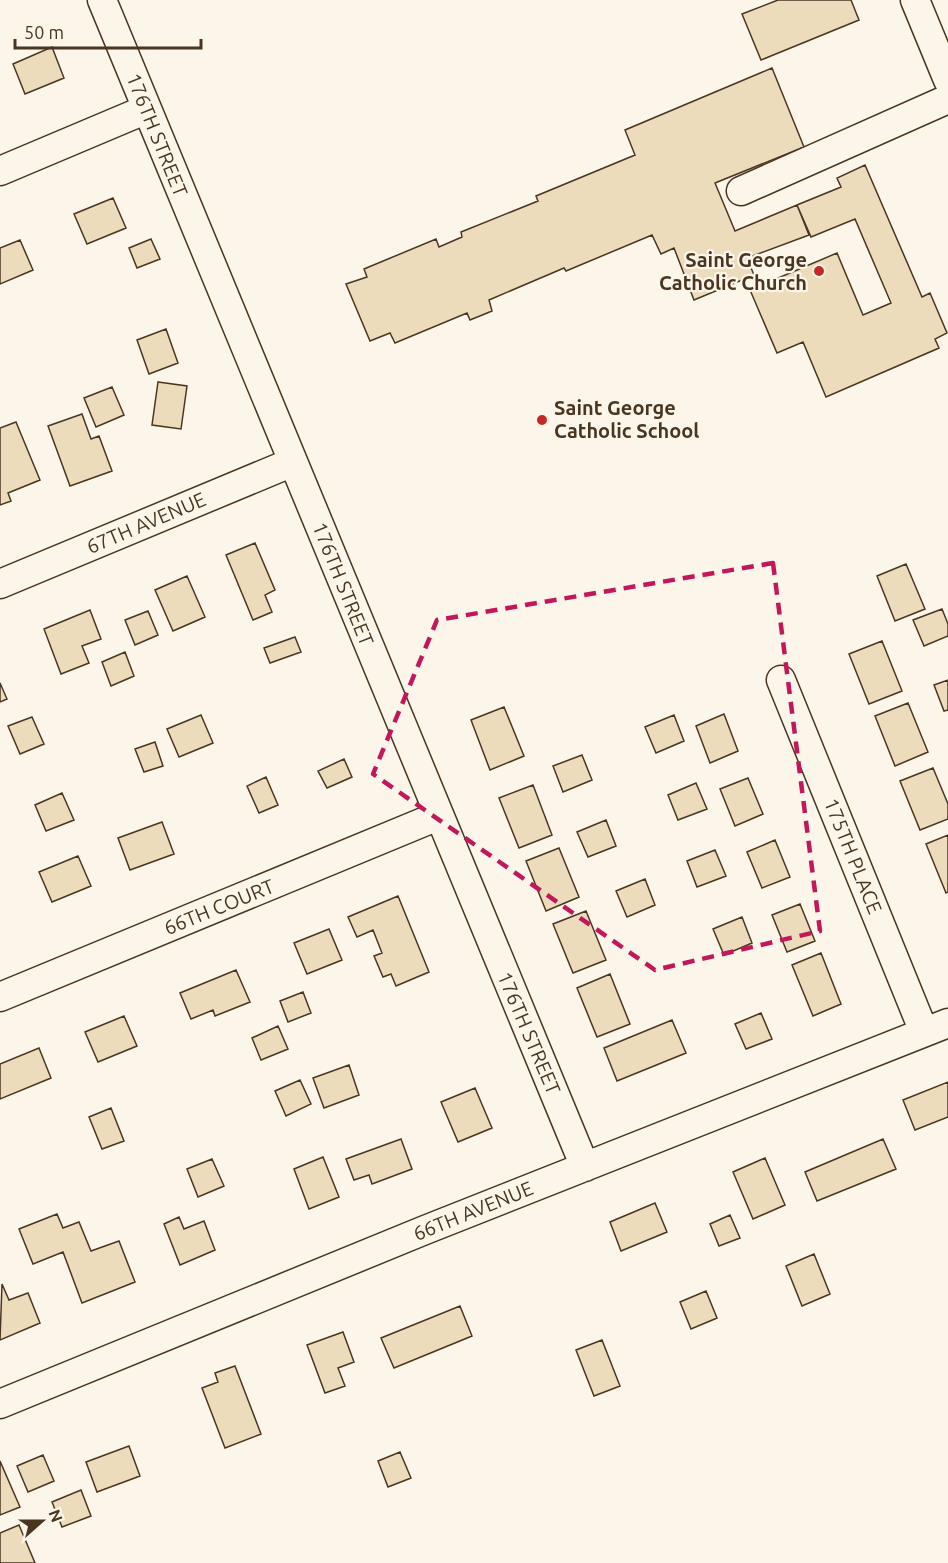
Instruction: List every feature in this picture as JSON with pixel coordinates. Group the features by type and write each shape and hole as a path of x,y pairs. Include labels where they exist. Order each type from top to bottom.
{"street":[{"name":"176TH STREET","path":"102,0 585,1167"},
{"path":"915,0 948,80"},
{"path":"741,191 948,99"},
{"path":"0,171 147,109"},
{"name":"67TH AVENUE","path":"0,584 293,462"},
{"name":"175TH PLACE","path":"782,680 936,1027"},
{"name":"66TH COURT","path":"0,997 438,816"},
{"name":"66TH AVENUE","path":"0,1404 936,1027"}],"highlighted area":[{"path":"773,563 820,931 655,970 373,774 437,620"}],"building":[{"path":"778,0 851,0 859,20 761,60 742,14"},
{"path":"52,47 64,78 25,94 13,64"},
{"path":"772,68 804,147 715,183 735,231 797,205 809,235 747,258 754,275 694,300 674,248 661,254 652,235 566,271 564,268 489,300 492,311 470,320 467,313 395,343 390,333 370,341 346,284 367,277 364,269 436,239 439,247 462,237 461,232 538,201 536,196 635,155 625,130"},
{"name":"Saint George Catholic Church","path":"865,165 922,297 930,293 947,333 935,339 939,348 826,397 803,342 777,353 750,290 837,253 863,315 891,303 855,219 811,237 797,205 841,187 837,178"},
{"path":"113,198 126,228 87,244 74,214"},
{"path":"151,239 160,259 137,268 129,248"},
{"path":"20,240 33,270 0,284 0,248"},
{"path":"166,329 178,363 149,374 137,340"},
{"path":"158,382 187,386 181,429 152,425"},
{"path":"112,387 124,415 96,427 84,398"},
{"path":"82,414 91,439 99,436 112,471 70,486 48,426"},
{"path":"16,422 40,480 8,493 11,501 0,505 0,428"},
{"path":"255,543 275,590 265,595 272,612 253,620 226,555"},
{"path":"906,564 925,609 895,621 877,576"},
{"path":"187,576 205,617 173,631 155,590"},
{"path":"942,609 948,624 948,636 924,646 913,620"},
{"path":"90,610 101,639 82,646 89,663 61,674 44,629"},
{"path":"148,611 158,635 135,645 125,620"},
{"path":"295,637 301,652 270,663 264,648"},
{"path":"882,641 902,691 869,704 849,654"},
{"path":"125,652 134,676 111,686 102,662"},
{"path":"948,680 948,710 944,711 934,685"},
{"path":"0,683 7,699 0,702"},
{"path":"908,703 928,752 895,766 875,716"},
{"path":"504,707 524,756 490,770 471,720"},
{"path":"724,714 738,751 710,763 696,726"},
{"path":"201,715 213,743 179,757 167,729"},
{"path":"674,715 684,741 656,753 645,727"},
{"path":"32,717 44,744 20,754 8,726"},
{"path":"155,742 163,766 144,772 135,749"},
{"path":"582,755 592,780 563,792 553,766"},
{"path":"344,759 352,777 327,788 318,771"},
{"path":"933,768 948,804 948,819 920,830 900,781"},
{"path":"266,777 278,805 259,813 247,786"},
{"path":"748,778 763,814 735,826 720,789"},
{"path":"696,783 707,809 678,820 668,795"},
{"path":"533,785 552,835 519,848 499,798"},
{"path":"62,793 74,820 46,831 35,805"},
{"path":"606,820 616,846 588,857 577,832"},
{"path":"162,822 174,854 130,870 118,838"},
{"path":"948,835 948,892 946,893 926,844"},
{"path":"775,840 790,877 762,888 747,852"},
{"path":"559,848 579,897 546,911 526,861"},
{"path":"715,850 726,876 697,887 687,861"},
{"path":"78,856 91,886 52,902 39,872"},
{"path":"645,879 655,905 627,917 616,891"},
{"path":"398,896 429,972 396,986 391,974 383,977 374,956 382,953 373,930 357,937 348,917"},
{"path":"800,904 815,941 787,952 772,915"},
{"path":"586,911 606,960 573,973 553,924"},
{"path":"742,917 752,943 724,955 713,929"},
{"path":"329,929 342,960 307,974 294,943"},
{"path":"821,953 841,1004 813,1016 792,965"},
{"path":"236,970 250,1002 215,1016 213,1010 191,1019 180,993"},
{"path":"610,974 630,1024 597,1037 577,988"},
{"path":"303,992 311,1013 288,1022 280,1001"},
{"path":"761,1013 772,1039 746,1049 735,1024"},
{"path":"124,1016 137,1046 98,1062 85,1032"},
{"path":"672,1020 686,1053 617,1081 604,1048"},
{"path":"278,1026 288,1049 261,1060 252,1038"},
{"path":"39,1048 51,1078 0,1099 0,1064"},
{"path":"349,1065 359,1095 324,1108 313,1078"},
{"path":"300,1080 311,1104 286,1116 275,1091"},
{"path":"948,1082 948,1117 915,1130 903,1100"},
{"path":"475,1088 492,1128 458,1142 441,1102"},
{"path":"111,1108 124,1141 102,1149 89,1117"},
{"path":"401,1139 412,1169 372,1184 369,1175 354,1180 346,1159"},
{"path":"883,1139 896,1169 817,1201 805,1172"},
{"path":"323,1157 339,1197 309,1209 294,1169"},
{"path":"765,1158 785,1205 753,1219 733,1172"},
{"path":"212,1159 224,1186 198,1197 187,1169"},
{"path":"655,1203 667,1232 621,1251 610,1222"},
{"path":"57,1214 63,1228 79,1222 91,1251 119,1241 135,1282 82,1303 63,1252 33,1264 19,1229"},
{"path":"730,1215 740,1238 719,1246 710,1224"},
{"path":"179,1217 184,1229 204,1221 215,1250 180,1265 164,1224"},
{"path":"814,1254 830,1294 802,1306 786,1266"},
{"path":"2,1284 9,1300 28,1293 40,1323 0,1340"},
{"path":"706,1291 717,1318 691,1329 680,1302"},
{"path":"460,1306 472,1336 394,1368 381,1338"},
{"path":"343,1332 354,1362 338,1368 345,1386 325,1393 307,1345"},
{"path":"602,1340 620,1386 594,1396 576,1350"},
{"path":"235,1366 261,1434 225,1448 202,1388 218,1382 215,1373"},
{"path":"129,1446 140,1476 97,1492 86,1462"},
{"path":"400,1452 411,1478 388,1487 378,1461"},
{"path":"43,1455 54,1481 28,1492 17,1466"},
{"path":"0,1461 20,1507 0,1515"},
{"path":"81,1490 91,1516 62,1527 52,1502"},
{"path":"19,1525 35,1563 0,1563 0,1533"}],"place":[{"name":"Saint George Catholic Church","path":"819,271"},
{"name":"Saint George Catholic School","path":"542,420"}]}
